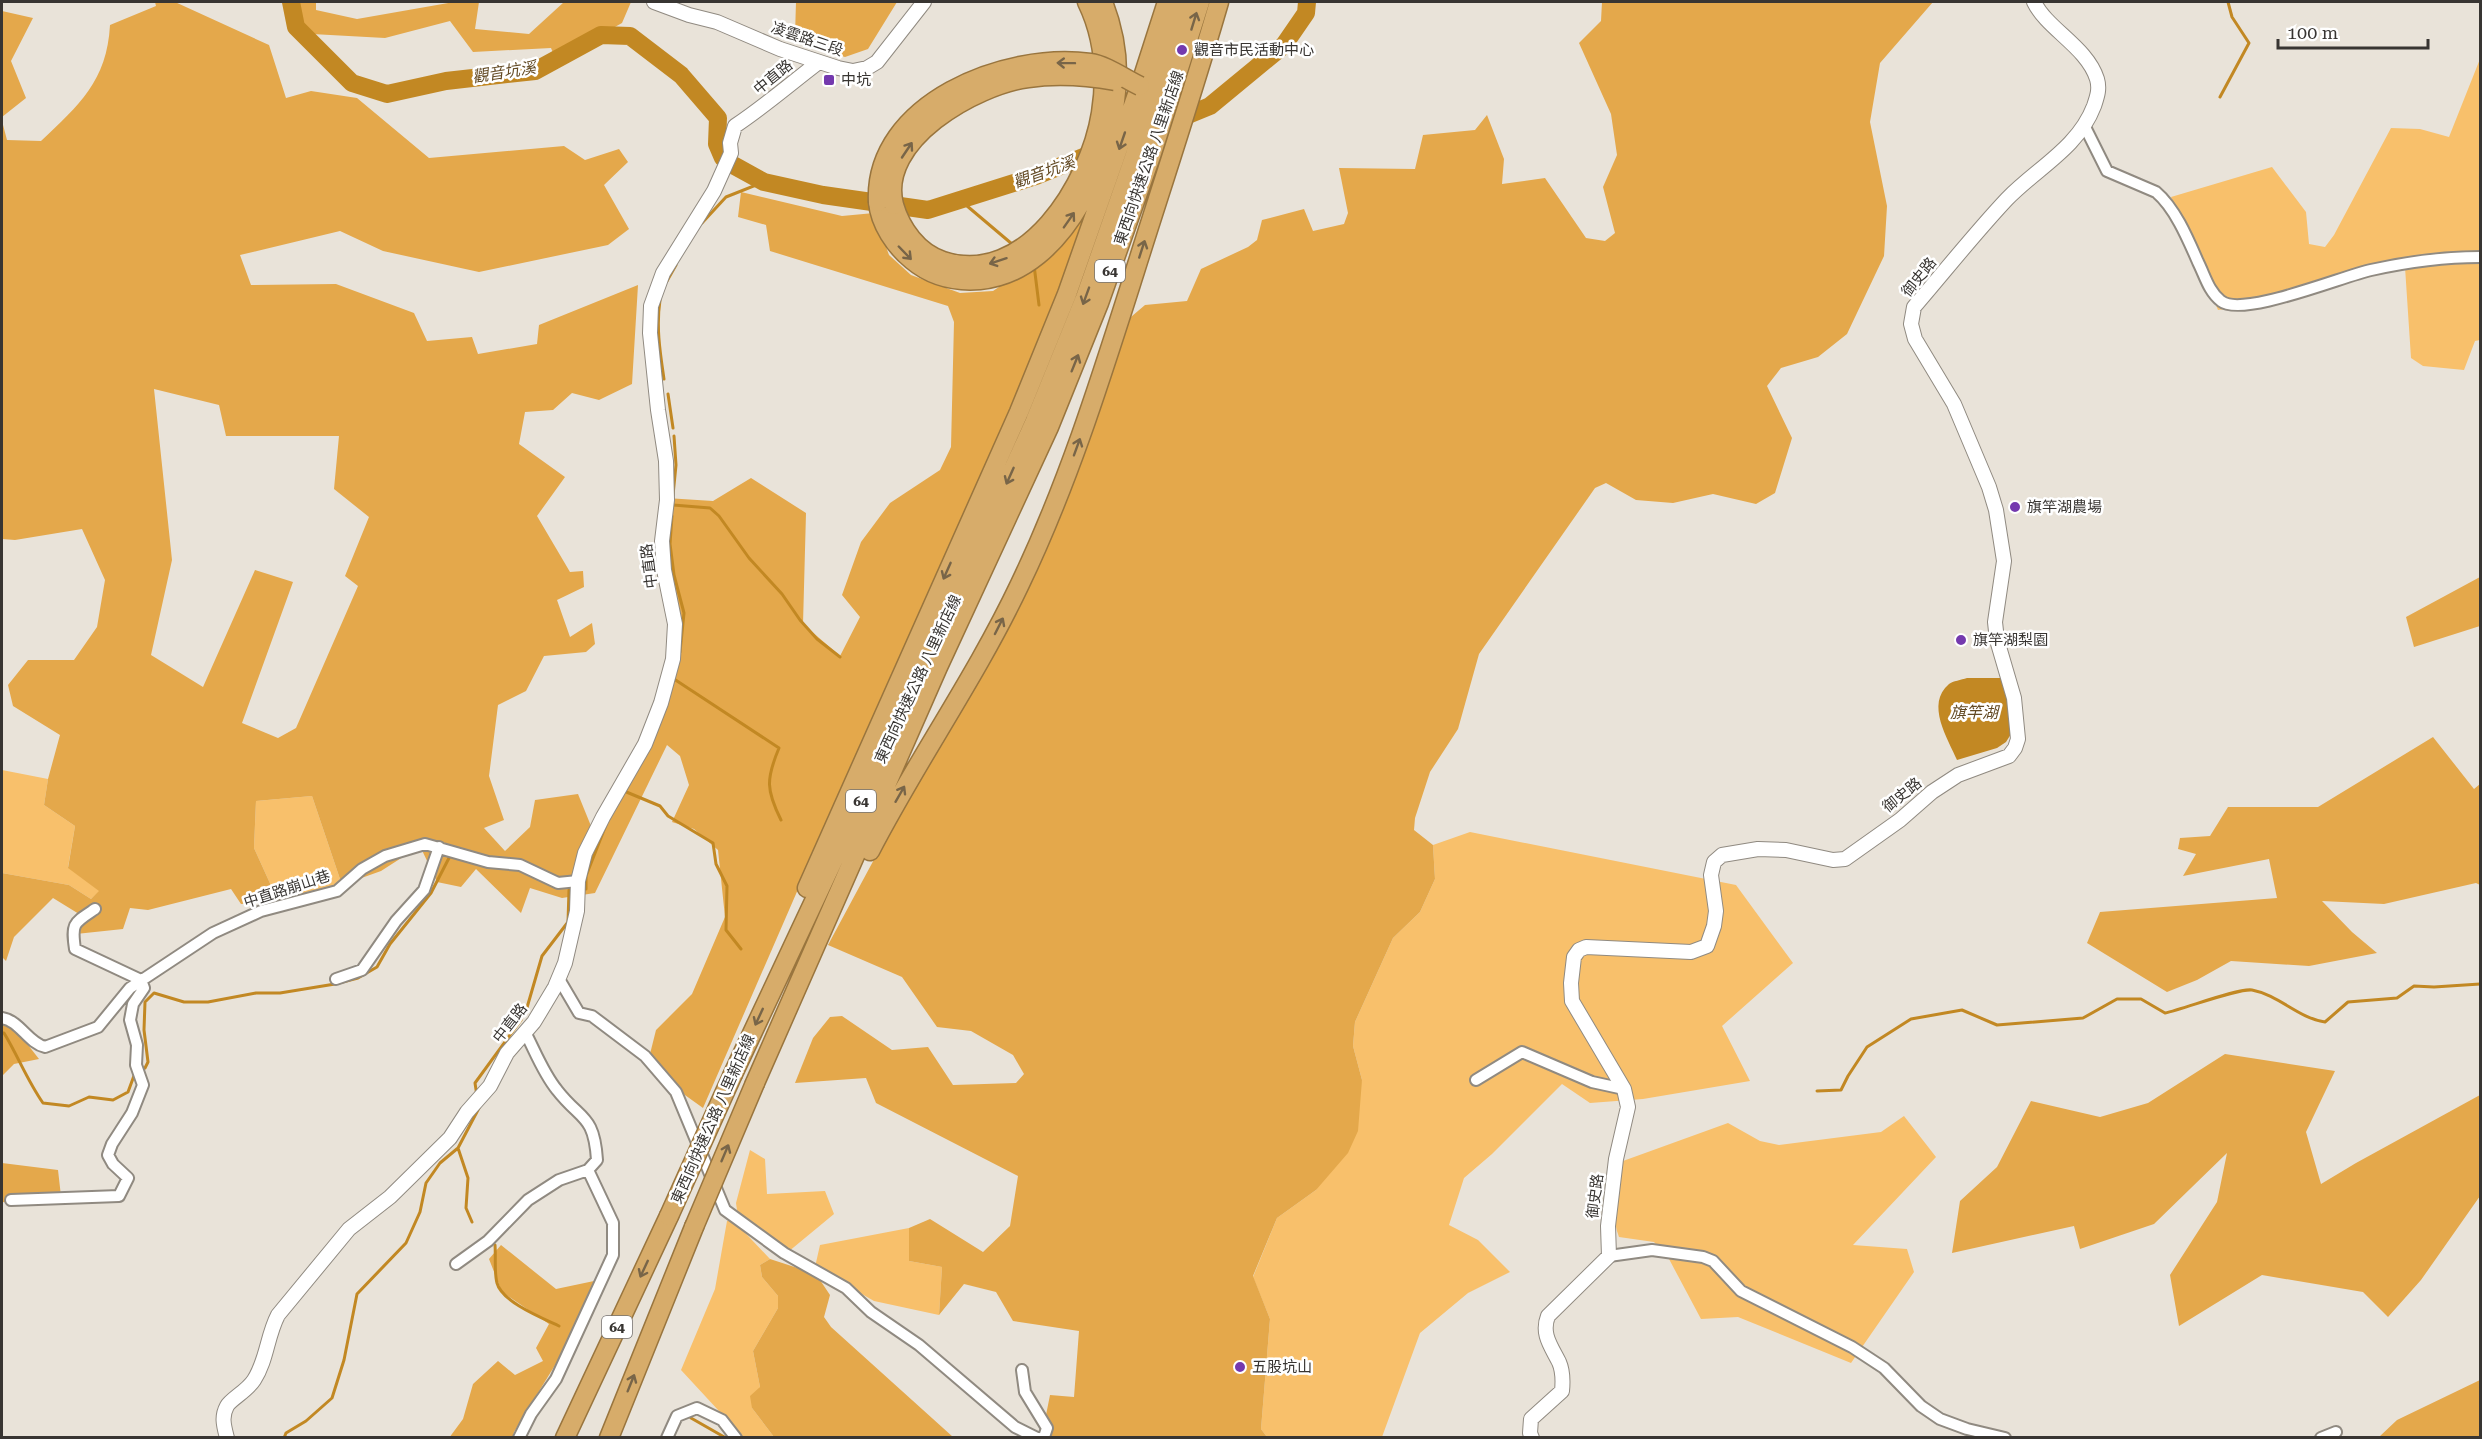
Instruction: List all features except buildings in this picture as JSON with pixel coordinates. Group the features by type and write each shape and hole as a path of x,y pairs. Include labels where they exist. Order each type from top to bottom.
{"highway":[{"path":"1087,2 1098,30 1103,56 1106,117"},
{"path":"1103,2 1112,26 1117,73 1106,117 1102,154 1081,203 1067,224 1050,243 1018,269 989,279 952,280 934,274 906,255 884,225 879,210 880,175 885,158 910,123 952,90 996,70 1018,65 1092,63 1140,86 1189,100"},
{"path":"1112,26 1116,2"},
{"path":"770,994 785,937 1018,412 1067,294 1167,2"},
{"name":"東西向快速公路 八里新店線","path":"609,1437 755,1083 938,666 994,529 1085,298 1136,152 1184,2"},
{"name":"東西向快速公路 八里新店線","path":"565,1437 770,994 994,529 1049,427 1099,303 1151,156 1200,2"},
{"path":"804,975 894,804 975,672 1020,585 1059,497 1093,405 1219,2"}],"street":[{"name":"凌雲路三段","path":"654,2 689,15 717,22 819,62 853,71 867,68 877,62 924,2"},
{"name":"御史路","path":"1609,1256 1608,1226 1616,1159 1628,1107 1624,1089 1572,1001 1574,957 1579,950 1598,946 1691,952 1707,946 1716,911 1711,875 1714,862 1722,855 1758,849 1833,860 1845,859 1900,820 1932,792 1958,775 2008,756 2015,748 2018,739 2014,698 1997,640 1995,622 2004,561 1996,510 1989,487 1954,404 1915,339 1911,316 1914,306 2008,197 2066,147 2084,125 2098,94 2097,78 2074,45 2034,2"},
{"name":"中直路","path":"227,1437 223,1420 228,1404 243,1394 255,1380 265,1356 269,1331 278,1315 330,1249 349,1229 390,1197 450,1138 490,1086 507,1053 525,1032 555,987 565,963 577,911 578,882 585,853 645,744 661,703 673,659 675,624 664,570 662,541 667,500 666,461 651,345 651,306 663,273 714,191 731,153 730,143 735,126 768,104 789,84 819,62"},
{"path":"2084,125 2107,171 2163,197 2189,242 2211,291 2223,303 2232,307 2259,303 2370,270 2423,260 2481,257"},
{"name":"中直路崩山巷","path":"2,1018 24,1030 37,1044 50,1047 98,1028 130,988 213,933 261,911 337,891 362,869 385,856 425,844 488,862 520,865 558,883 578,882"},
{"path":"336,979 362,970 389,930 424,890 439,847"},
{"path":"11,1200 119,1196 128,1178 113,1164 108,1155 112,1144 132,1113 143,1085 136,1065 137,1045 130,1020 133,1005 144,988 141,980 75,949 72,929 76,921 95,909"},
{"path":"565,963 559,979 579,1013 592,1016 645,1056 676,1092 724,1210 784,1253 846,1288 871,1312 919,1345 1015,1427 1038,1437 1044,1437 1047,1428 1025,1392 1022,1370"},
{"path":"456,1264 488,1241 528,1200 559,1180 588,1170 597,1160 592,1126 555,1089 525,1032"},
{"path":"1476,1080 1522,1052 1592,1082 1624,1089"},
{"path":"519,1437 531,1414 556,1379 613,1255 614,1223 588,1170"},
{"path":"1532,1437 1531,1419 1562,1391 1563,1376 1559,1362 1545,1332 1548,1316 1609,1256 1652,1250 1703,1257 1713,1261 1741,1291 1852,1347 1884,1368 1921,1406 1940,1419 1967,1429 2005,1437"},
{"path":"667,1437 677,1416 697,1408 722,1420 736,1437"},
{"path":"2321,1437 2336,1432"}],"shaded area":[{"path":"155,2 175,2 269,45 286,98 311,91 357,98 429,158 564,146 585,160 619,149 628,162 604,185 629,229 608,245 479,272 383,251 340,231 240,255 251,285 336,284 414,313 427,341 472,337 478,354 537,344 539,325 638,285 632,384 599,400 572,393 553,410 525,412 519,444 565,477 537,516 570,572 583,571 584,587 557,600 570,637 592,623 595,644 586,652 544,656 526,691 498,705 489,776 504,820 484,828 505,851 530,827 535,800 578,794 591,826 636,754 667,670 672,617 666,498 713,501 751,478 806,513 803,624 840,656 860,617 842,595 861,542 890,503 940,470 951,447 954,322 948,306 770,251 766,225 738,217 741,192 842,216 874,213 889,255 911,275 960,293 993,291 1041,259 1089,206 1098,209 981,489 895,666 703,1108 664,1080 650,1054 656,1030 692,994 725,917 718,850 694,829 672,822 689,785 680,756 667,745 595,893 562,898 530,888 521,913 476,869 461,887 437,882 420,846 381,871 342,885 312,796 256,801 254,848 278,901 241,904 231,889 148,910 130,908 123,929 76,934 79,914 53,898 14,937 6,961 2,957 2,873 69,885 91,899 99,891 68,868 75,826 44,805 48,779 60,735 13,706 8,685 28,660 74,660 97,627 105,580 82,529 15,540 2,539 2,121 7,140 41,141 79,103 97,77 108,45 110,25 156,6","holes":["154,389 219,405 226,436 339,436 334,489 369,517 345,576 358,586 296,728 278,738 242,723 293,582 255,570 203,687 151,655 172,560"]},
{"path":"284,2 316,2 316,10 357,19 454,2 479,2 475,29 529,34 564,2 631,2 622,23 556,60 551,48 473,52 450,21 385,38 312,34 285,9"},
{"path":"796,2 897,2 868,49 845,57 804,45 795,35"},
{"path":"1602,2 1933,2 1880,63 1870,122 1887,206 1884,256 1847,334 1818,357 1781,368 1767,386 1792,438 1775,493 1756,504 1713,494 1673,503 1636,500 1606,483 1595,488 1479,654 1458,729 1430,772 1415,818 1414,830 1433,845 1435,879 1420,912 1393,938 1355,1022 1353,1046 1362,1080 1358,1131 1348,1153 1316,1190 1277,1218 1253,1276 1270,1319 1261,1429 1267,1437 1036,1437 1043,1430 1050,1395 1074,1397 1079,1331 1013,1321 996,1292 964,1284 939,1315 942,1267 909,1261 909,1228 930,1219 983,1252 1010,1226 1018,1176 876,1103 866,1078 795,1083 813,1038 830,1017 842,1016 892,1050 928,1047 953,1085 1016,1083 1024,1074 1013,1055 971,1031 937,1027 902,977 828,945 1060,514 1125,322 1145,305 1187,301 1201,269 1248,247 1257,240 1262,220 1304,209 1313,231 1344,224 1348,213 1339,168 1415,169 1423,135 1475,130 1487,115 1504,159 1502,184 1545,178 1586,238 1605,241 1615,233 1603,187 1617,155 1611,114 1579,43 1601,21"},
{"path":"2,11 33,18 11,61 26,98 2,117"},
{"path":"2480,59 2480,340 2475,341 2464,370 2423,366 2411,358 2405,267 2249,306 2218,310 2171,197 2272,167 2306,212 2309,244 2325,247 2334,235 2391,128 2420,129 2449,137"},
{"path":"2480,577 2480,626 2414,647 2406,617"},
{"path":"2433,737 2474,789 2480,784 2480,885 2476,883 2384,904 2322,901 2352,932 2377,953 2309,966 2231,961 2197,980 2167,992 2087,943 2100,912 2277,898 2269,859 2183,876 2196,854 2178,849 2180,838 2210,836 2228,807 2318,807"},
{"path":"2,770 48,779 44,805 75,826 68,867 100,891 91,899 69,885 2,873"},
{"path":"312,796 342,885 278,901 254,848 256,801"},
{"path":"1470,832 1736,885 1793,963 1722,1026 1750,1081 1643,1099 1590,1103 1562,1084 1492,1154 1464,1178 1449,1225 1478,1240 1510,1272 1468,1293 1420,1333 1382,1437 1267,1437 1261,1429 1270,1319 1253,1277 1277,1218 1316,1190 1362,1080 1353,1046 1355,1022 1393,938 1420,912 1435,879 1433,845"},
{"path":"2,1024 14,1027 39,1059 14,1064 2,1076"},
{"path":"2225,1054 2335,1071 2306,1132 2321,1184 2480,1095 2480,1196 2421,1280 2388,1317 2363,1292 2262,1275 2179,1326 2170,1275 2217,1202 2227,1153 2154,1224 2080,1249 2074,1226 1952,1253 1960,1201 1997,1167 2031,1101 2100,1117 2148,1103"},
{"path":"1904,1116 1936,1157 1853,1245 1907,1249 1914,1272 1851,1363 1738,1317 1701,1319 1669,1259 1654,1242 1619,1237 1615,1209 1623,1161 1728,1123 1760,1141 1779,1145 1881,1132"},
{"path":"750,1150 765,1159 767,1194 825,1191 834,1214 788,1252 738,1217 736,1203"},
{"path":"2,1163 58,1170 62,1205 2,1202"},
{"path":"727,1221 734,1221 770,1259 760,1265 762,1277 778,1296 778,1308 753,1351 760,1387 752,1408 774,1437 743,1437 681,1370 715,1289"},
{"path":"909,1228 909,1261 942,1267 939,1315 874,1301 815,1267 820,1245"},
{"path":"501,1245 556,1289 594,1281 560,1357 513,1437 449,1438 463,1419 473,1384 498,1361 515,1375 543,1361 536,1348 549,1324 502,1292 489,1259"},
{"path":"770,1259 816,1274 830,1295 824,1317 831,1327 953,1437 774,1437 752,1408 750,1396 760,1387 753,1351 778,1308 778,1296 762,1277 760,1265"},
{"path":"2480,1380 2480,1437 2379,1437 2397,1420"}],"water":[{"name":"旗竿湖","path":"1967,678 2001,678 2006,688 2011,734 2006,742 1997,748 1957,760 1944,732 1939,701 1942,692 1949,684"}],"waterway":[{"name":"觀音坑溪","path":"291,2 296,27 352,83 387,94 446,81 535,71 601,35 630,36 681,75 718,118 717,144 723,158"},
{"name":"觀音坑溪","path":"1149,131 1210,106 1284,45 1306,13 1307,2"},
{"path":"2220,97 2249,43 2232,17 2228,2"},
{"name":"觀音坑溪","path":"733,165 764,182 823,195 928,210 1036,176 1098,151"},
{"path":"702,223 726,197 764,182"},
{"path":"960,200 1012,244"},
{"path":"667,281 676,265"},
{"path":"1034,265 1039,305"},
{"path":"660,300 658,330 664,379"},
{"path":"668,394 673,428"},
{"path":"673,495 676,465 674,436"},
{"path":"673,505 710,508 719,516 749,558 782,594 800,620 817,639 840,657"},
{"path":"672,516 670,544 674,575 684,613 680,652"},
{"path":"674,679 779,748 770,776 770,792 781,820"},
{"path":"624,791 660,806 668,816 713,843 716,864 727,886 726,930 741,949"},
{"path":"586,889 586,876 606,825"},
{"path":"145,1068 148,1062 144,1030 145,1002 154,993 184,1002 208,1002 256,993 280,993 358,978 377,967 390,944 431,893 450,856"},
{"path":"526,1011 542,956 568,922 569,890"},
{"path":"1817,1091 1841,1090 1867,1047 1911,1019 1962,1010 1997,1025 2083,1018 2117,999 2141,999 2165,1013 2235,992 2252,990 2271,997 2315,1020 2325,1022 2348,1002 2397,998 2414,986 2480,984"},
{"path":"477,1096 475,1083 521,1020"},
{"path":"2,1033 43,1103 69,1106 89,1097 113,1100 128,1092 135,1073"},
{"path":"284,1438 286,1433 306,1421 332,1398 344,1360 357,1294 406,1243 420,1212 426,1183 440,1163 458,1148 479,1108"},
{"path":"458,1148 468,1178 466,1208 472,1222"},
{"path":"495,1245 496,1279 500,1290 523,1309 559,1326"},
{"path":"691,1418 726,1438"}],"place":[{"name":"觀音市民活動中心","path":"1182,50"},
{"name":"中坑","path":"829,80"},
{"name":"旗竿湖農場","path":"2015,507"},
{"name":"旗竿湖梨園","path":"1961,640"},
{"name":"五股坑山","path":"1240,1367"}]}
